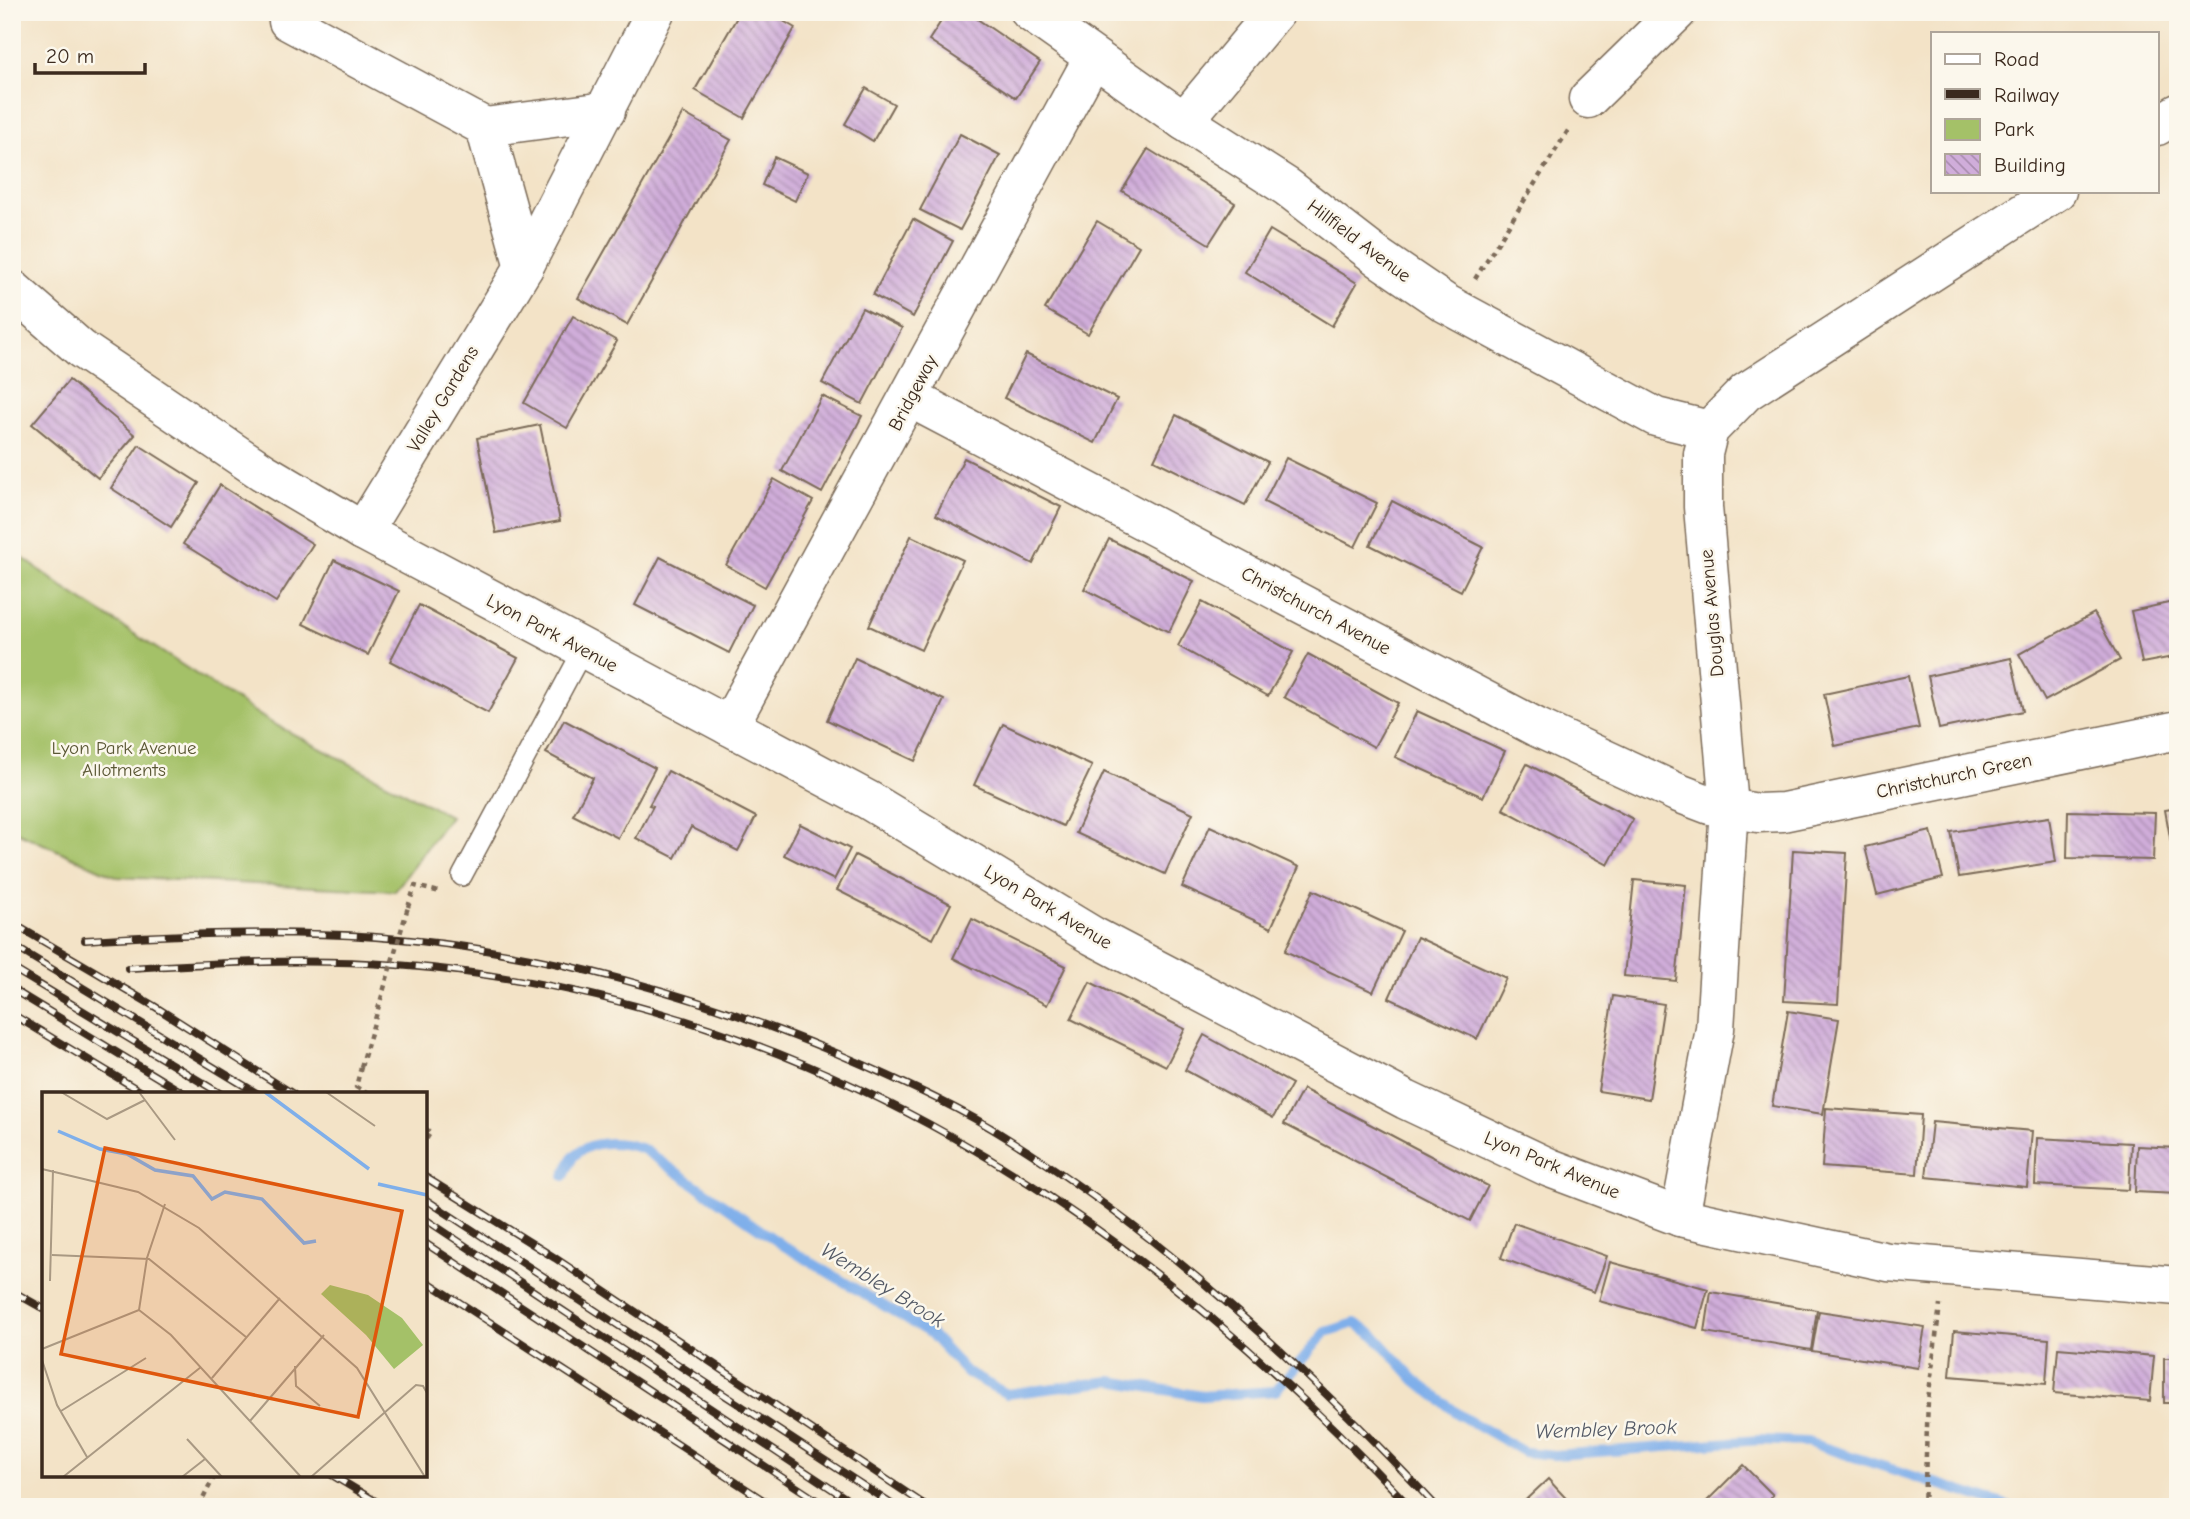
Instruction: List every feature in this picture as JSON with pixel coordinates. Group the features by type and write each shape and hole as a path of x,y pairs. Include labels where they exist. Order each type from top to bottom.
{"street":[{"name":"Valley Gardens","path":"363,531 524,267 655,12"},
{"name":"Hillfield Avenue","path":"1030,12 1184,121 1287,187 1379,258 1445,303 1657,417 1709,430"},
{"path":"1184,121 1275,12"},
{"path":"1588,99 1677,12"},
{"path":"288,21 485,127 606,111"},
{"name":"Bridgeway","path":"729,726 1093,58"},
{"path":"2158,125 2178,113"},
{"path":"485,127 524,267"},
{"path":"1709,430 1746,392 2055,192"},
{"name":"Lyon Park Avenue","path":"12,289 81,349 263,472 363,531 869,800 1093,936 1406,1100 1550,1168 1680,1217 1888,1262 2178,1286"},
{"name":"Christchurch Avenue","path":"910,398 1536,727 1676,792 1710,805 1729,807"},
{"name":"Douglas Avenue","path":"1680,1217 1716,1030 1729,807 1703,508 1703,454 1709,430"},
{"name":"Christchurch Green","path":"1729,807 1758,813 1783,812 2178,730"}],"lane":[{"path":"462,876 583,650"}],"path":[{"path":"1471,286 1588,99"},
{"path":"365,1092 356,1087 415,886"},
{"path":"1924,1507 1928,1400 1945,1266"},
{"path":"199,1507 214,1477"}],"green space":[{"name":"Lyon Park Avenue Allotments","path":"12,550 68,591 270,722 450,816 395,891 117,877 12,830"}],"building":[{"path":"740,12 768,12 795,28 744,118 695,90"},
{"path":"947,12 967,12 1040,62 1016,98 929,40"},
{"path":"866,88 894,104 873,141 845,124"},
{"path":"683,113 731,140 627,325 578,298"},
{"path":"960,134 1000,155 960,230 920,210"},
{"path":"1148,149 1235,203 1209,244 1122,191"},
{"path":"774,157 808,173 795,201 762,185"},
{"path":"913,219 953,241 913,317 873,295"},
{"path":"1097,221 1139,246 1088,334 1045,309"},
{"path":"1270,230 1357,283 1332,326 1245,272"},
{"path":"862,308 902,328 862,404 822,383"},
{"path":"573,316 617,341 567,428 524,403"},
{"path":"1026,354 1117,399 1095,443 1004,398"},
{"path":"69,380 135,435 98,478 32,424"},
{"path":"822,396 862,416 822,493 782,471"},
{"path":"1176,415 1268,462 1245,505 1154,460"},
{"path":"540,425 560,521 496,533 477,438"},
{"path":"139,445 199,483 171,527 111,488"},
{"path":"964,458 1061,507 1033,564 936,515"},
{"path":"1286,458 1377,503 1355,547 1264,502"},
{"path":"774,479 813,501 765,587 726,565"},
{"path":"220,485 313,544 276,602 183,544"},
{"path":"1392,501 1483,547 1461,591 1370,545"},
{"path":"911,536 963,560 921,650 869,626"},
{"path":"1109,539 1194,581 1169,632 1084,589"},
{"path":"660,557 753,605 729,653 635,605"},
{"path":"334,560 399,591 368,655 303,624"},
{"path":"2178,601 2178,656 2142,663 2131,611"},
{"path":"1202,602 1293,652 1268,696 1178,646"},
{"path":"419,605 518,658 488,713 390,661"},
{"path":"2094,613 2120,660 2045,701 2019,654"},
{"path":"1308,654 1398,703 1374,747 1284,697"},
{"path":"855,658 944,700 915,761 827,720"},
{"path":"2011,658 2023,711 1939,729 1928,676"},
{"path":"1908,676 1919,728 1835,746 1824,694"},
{"path":"1417,711 1505,751 1483,797 1395,757"},
{"path":"564,720 655,768 618,838 573,815 593,778 546,753"},
{"path":"1003,724 1092,766 1063,826 974,785"},
{"path":"1527,764 1633,819 1608,865 1503,809"},
{"path":"668,771 756,817 738,851 691,827 675,858 636,838 653,806 649,805"},
{"path":"1104,772 1193,813 1165,874 1076,833"},
{"path":"2178,808 2178,864 2175,864 2165,810"},
{"path":"2068,811 2155,813 2153,860 2067,858"},
{"path":"2049,817 2056,862 1959,877 1951,832"},
{"path":"800,824 850,849 834,880 784,855"},
{"path":"1210,826 1299,867 1271,928 1182,887"},
{"path":"1931,831 1943,878 1877,895 1865,847"},
{"path":"1793,850 1847,853 1838,1004 1784,1001"},
{"path":"855,855 951,904 933,939 837,890"},
{"path":"1634,880 1686,885 1676,981 1624,976"},
{"path":"1313,890 1402,931 1373,992 1285,951"},
{"path":"972,919 1066,966 1047,1005 953,958"},
{"path":"1417,937 1506,978 1477,1039 1389,998"},
{"path":"1090,982 1185,1029 1166,1066 1071,1019"},
{"path":"1613,996 1664,1004 1649,1099 1598,1091"},
{"path":"1788,1011 1839,1019 1823,1114 1772,1106"},
{"path":"1204,1035 1292,1084 1273,1118 1185,1070"},
{"path":"1303,1089 1488,1186 1470,1221 1284,1124"},
{"path":"1826,1108 1921,1115 1917,1174 1822,1167"},
{"path":"1932,1122 2032,1131 2027,1187 1926,1177"},
{"path":"2037,1138 2131,1143 2129,1190 2035,1185"},
{"path":"2137,1146 2178,1148 2178,1194 2135,1192"},
{"path":"1514,1223 1607,1256 1594,1292 1501,1258"},
{"path":"1610,1262 1708,1289 1697,1328 1599,1301"},
{"path":"1711,1292 1817,1310 1811,1350 1705,1332"},
{"path":"1819,1311 1925,1327 1918,1368 1812,1351"},
{"path":"1954,1331 2049,1339 2046,1384 1950,1376"},
{"path":"2058,1348 2154,1356 2150,1401 2054,1393"},
{"path":"2164,1358 2178,1358 2178,1403 2164,1403"},
{"path":"1743,1465 1773,1495 1762,1507 1701,1507"},
{"path":"1548,1479 1574,1507 1518,1507"},
{"path":"1664,1499 1671,1507 1656,1507"}],"waterway":[{"name":"Wembley Brook","path":"564,1176 574,1156 589,1146 617,1143 643,1149 784,1246 931,1334 967,1373 1007,1394 1111,1381 1202,1396 1275,1391 1326,1332 1355,1323 1376,1337 1415,1380 1461,1416 1524,1452 1555,1455 1760,1440 1807,1442 2010,1507"},
{"name":"Wembley Brook","path":"2084,1507 2178,1502"}],"railway":[{"path":"12,923 154,1006 290,1092"},
{"path":"85,940 267,933 376,937 439,943 563,965 625,980 747,1018 864,1065 990,1127 1124,1219 1180,1263 1286,1356 1338,1405 1437,1507"},
{"path":"12,945 255,1092"},
{"path":"128,968 262,962 363,963 546,985 689,1022 825,1073 954,1138 1077,1215 1194,1303 1305,1401 1410,1507"},
{"path":"12,968 218,1092"},
{"path":"12,989 182,1092"},
{"path":"12,1014 142,1092"},
{"path":"427,1178 555,1258 928,1507"},
{"path":"427,1200 896,1507"},
{"path":"427,1220 859,1507"},
{"path":"427,1244 827,1507"},
{"path":"427,1281 774,1507"},
{"path":"12,1291 42,1308"},
{"path":"335,1477 385,1507"}]}
